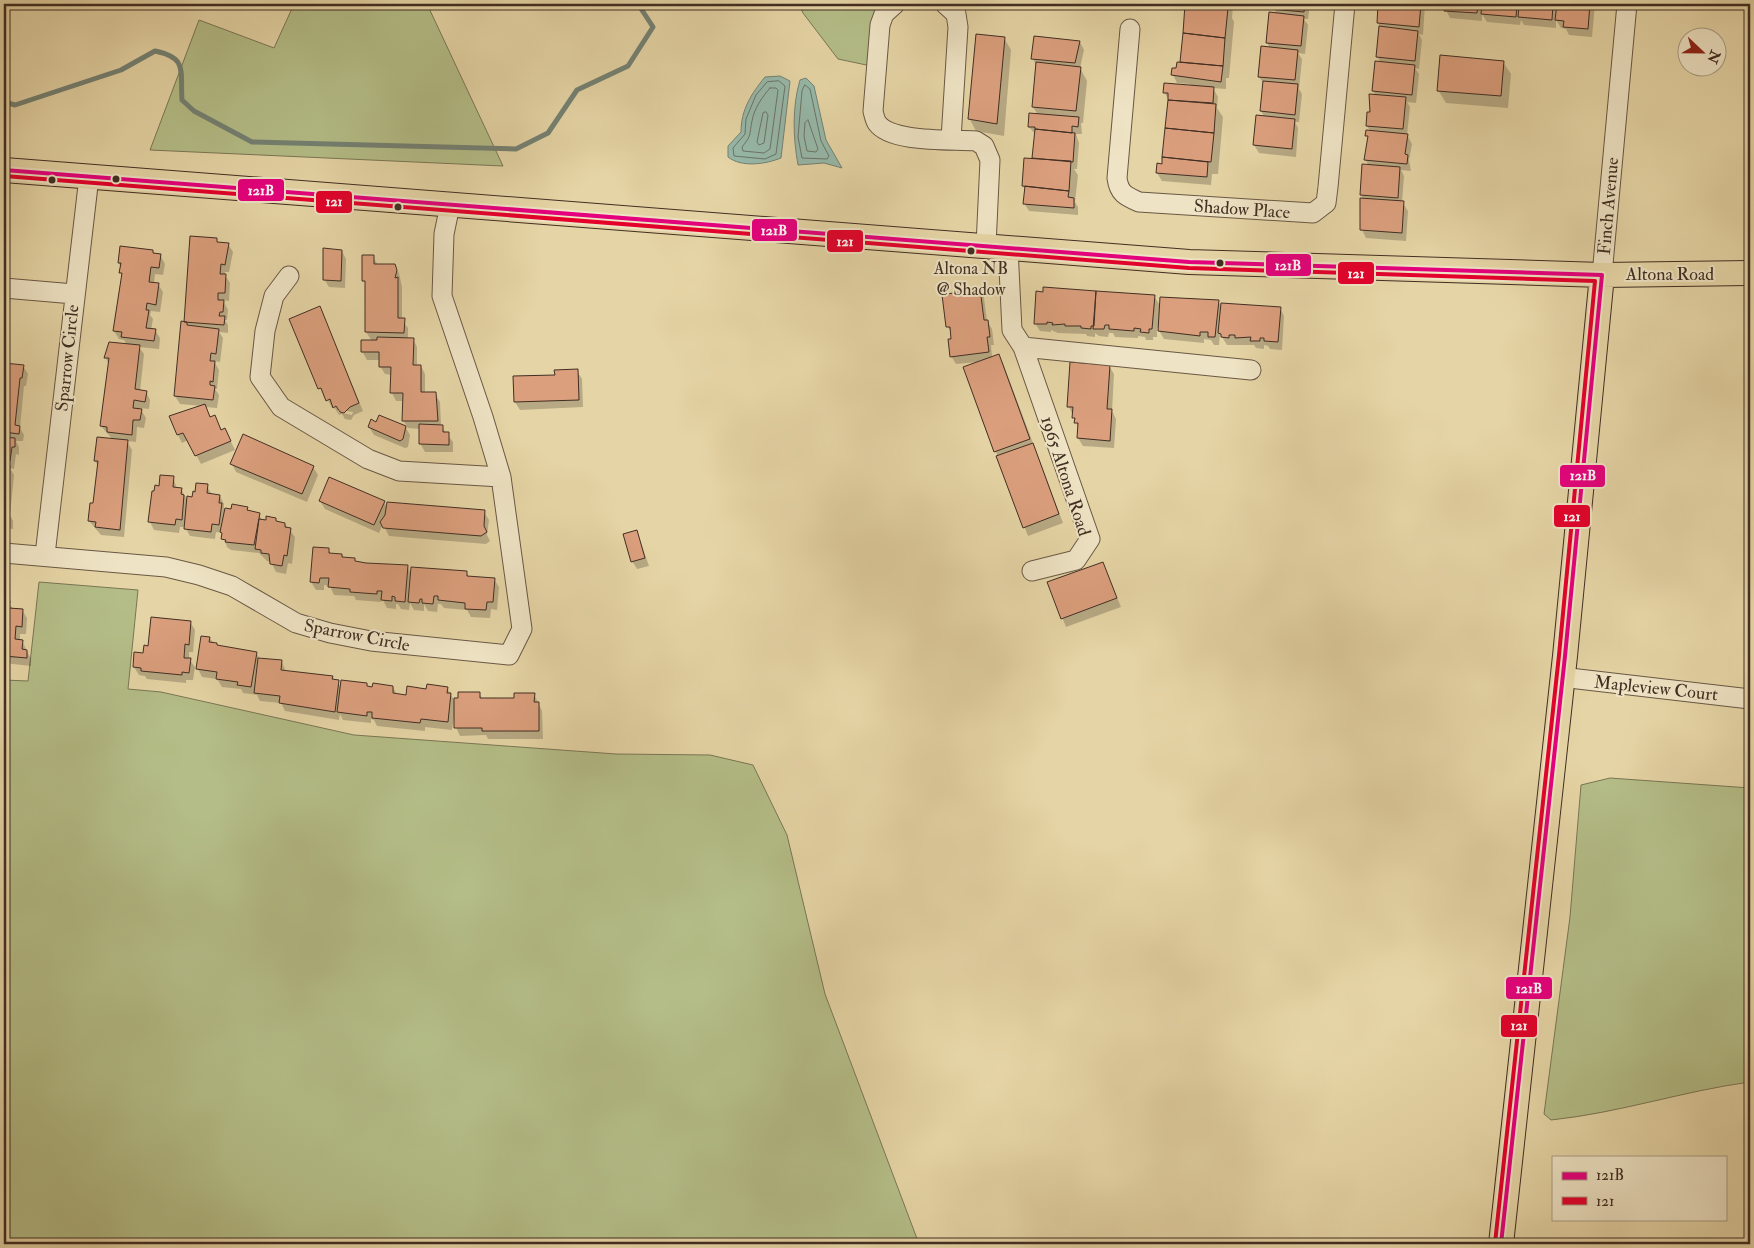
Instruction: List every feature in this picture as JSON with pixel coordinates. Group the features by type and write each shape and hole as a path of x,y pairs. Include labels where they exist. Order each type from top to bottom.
{"main road":[{"name":"Altona Road","path":"4,170 1189,262 1602,274 1750,273"},
{"name":"Finch Avenue","path":"1501,1244 1602,274"}],"street":[{"name":"1965 Altona Road","path":"895,4 884,14 880,25 873,111 876,122 886,131 899,136 976,141 987,151 990,160 997,247 1012,330 1023,347 1090,539 1076,560 1032,571"},
{"path":"945,4 956,14 958,27 951,139"},
{"name":"Shadow Place","path":"1130,29 1117,178 1119,190 1126,197 1139,202 1313,213 1326,203 1345,4"},
{"name":"Finch Avenue","path":"1602,274 1627,4"},
{"name":"Sparrow Circle","path":"89,177 45,555 166,567 199,575 232,586 296,623 330,633 371,641 509,655 522,629 501,477 484,417 442,296 444,234 450,205"},
{"path":"289,276 274,296 265,330 260,377 281,407 368,459 399,471 501,477"},
{"path":"4,288 74,294"},
{"path":"1023,347 1251,370"},
{"path":"4,553 45,555"},
{"name":"Mapleview Court","path":"1561,677 1750,698"}],"green space":[{"path":"294,4 427,4 503,166 150,150 199,20 274,48"},
{"path":"799,4 876,4 871,66 838,59 803,13"},
{"path":"39,582 138,590 128,689 161,692 354,735 616,754 710,755 753,765 787,835 825,994 919,1244 37,1244 4,1240 4,680 28,681"},
{"path":"1610,778 1750,788 1750,1082 1576,1117 1551,1120 1544,1114 1570,917 1581,785"}],"water":[{"path":"780,76 790,81 781,158 768,162 747,164 728,157 728,146 741,132 745,109 751,96 765,77"},
{"path":"806,78 814,86 826,140 842,168 824,163 798,165 794,133 795,111 800,80"}],"building":[{"path":"1182,4 1228,4 1228,8"},
{"path":"1185,4 1228,8 1225,38 1183,33"},
{"path":"1272,4 1305,4 1304,12 1271,9"},
{"path":"1378,4 1421,4 1419,27 1377,23"},
{"path":"1445,4 1478,4 1477,13 1444,11"},
{"path":"1482,4 1517,4 1516,17 1481,14"},
{"path":"1519,4 1553,4 1552,20 1518,17"},
{"path":"1557,4 1590,4 1588,29 1563,27 1564,21 1555,20"},
{"path":"1269,12 1304,16 1301,46 1266,43"},
{"path":"1379,26 1418,31 1415,61 1376,57"},
{"path":"1183,33 1225,38 1223,66 1180,62"},
{"path":"976,34 1005,37 997,124 968,119"},
{"path":"1034,36 1080,41 1075,63 1031,59"},
{"path":"1261,46 1298,50 1295,80 1258,77"},
{"path":"1440,55 1504,61 1501,96 1437,91"},
{"path":"1375,61 1415,65 1412,95 1372,91"},
{"path":"1036,62 1081,67 1076,111 1032,107"},
{"path":"1177,62 1223,66 1221,82 1171,75 1172,68 1176,68"},
{"path":"1263,81 1298,84 1295,115 1260,111"},
{"path":"1164,83 1214,87 1213,103 1168,100 1168,93 1163,93"},
{"path":"1369,94 1406,97 1403,129 1366,126 1367,112 1370,112"},
{"path":"1168,100 1216,104 1214,133 1165,128"},
{"path":"1029,113 1079,117 1078,127 1072,126 1072,133 1028,127"},
{"path":"1256,115 1295,119 1292,149 1253,145"},
{"path":"1165,128 1214,133 1211,162 1162,157"},
{"path":"1035,129 1075,133 1073,162 1032,158"},
{"path":"1366,130 1408,134 1405,154 1408,155 1407,164 1364,160 1368,136 1365,136"},
{"path":"1162,157 1208,162 1207,177 1156,173 1157,163 1162,164"},
{"path":"1024,158 1071,161 1069,191 1022,186"},
{"path":"1362,164 1400,167 1398,198 1360,195"},
{"path":"1025,186 1069,191 1068,197 1074,198 1074,208 1023,204"},
{"path":"1360,198 1404,201 1402,233 1360,230"},
{"path":"190,236 217,238 217,242 229,243 225,265 221,264 220,274 226,274 225,293 218,293 218,300 224,300 223,312 220,312 219,316 225,316 224,325 184,322"},
{"path":"120,246 153,250 153,253 161,254 159,268 151,267 149,282 159,283 156,305 147,303 146,310 149,310 146,328 156,329 154,341 121,337 122,332 113,331 122,273 119,273 121,263 118,263"},
{"path":"323,248 342,250 341,281 323,280"},
{"path":"362,255 374,255 374,264 395,264 397,270 395,278 398,277 398,318 405,318 404,333 365,332 365,281 362,281"},
{"path":"1043,287 1096,291 1094,326 1091,326 1091,329 1081,328 1081,326 1065,326 1065,324 1052,325 1053,323 1047,322 1047,324 1034,324 1036,291 1043,292"},
{"path":"980,288 984,320 988,320 990,337 987,337 989,352 950,357 948,339 951,339 950,327 946,327 942,295"},
{"path":"1096,291 1155,295 1152,329 1149,329 1149,333 1140,332 1141,329 1134,328 1134,331 1109,329 1109,325 1105,325 1104,329 1093,329"},
{"path":"1160,297 1219,300 1215,337 1208,337 1208,332 1200,332 1200,336 1158,331"},
{"path":"1221,303 1281,307 1278,342 1264,341 1264,338 1260,338 1260,341 1250,341 1251,337 1235,338 1235,335 1229,335 1229,338 1221,337 1221,334 1218,333"},
{"path":"320,306 359,403 350,407 344,413 340,412 336,406 333,408 330,399 326,401 321,388 318,389 289,319"},
{"path":"181,321 187,322 187,325 219,329 216,354 211,353 210,361 215,361 213,382 210,381 210,385 215,386 213,400 174,396"},
{"path":"377,337 414,338 413,365 421,365 421,392 436,392 438,421 402,421 403,393 390,393 391,367 379,367 379,352 361,352 361,340 377,340"},
{"path":"109,342 140,345 135,389 147,391 145,402 134,400 133,408 142,409 140,420 133,420 132,435 107,432 107,427 100,426 109,358 104,358"},
{"path":"999,354 1030,439 994,452 963,367"},
{"path":"1070,362 1110,365 1107,409 1112,409 1110,441 1077,438 1078,423 1074,423 1075,418 1072,418 1073,407 1067,407"},
{"path":"4,363 24,365 22,378 20,378 15,425 20,426 19,434 4,432"},
{"path":"578,369 579,400 514,402 513,376 555,375 554,370"},
{"path":"205,404 210,417 215,415 221,430 225,428 231,441 195,456 183,433 177,435 169,416"},
{"path":"379,415 406,426 403,439 400,441 368,427 371,419 376,422"},
{"path":"419,424 443,425 443,432 449,432 449,445 419,444"},
{"path":"243,434 314,466 302,494 230,464"},
{"path":"4,437 15,438 15,447 12,447 10,461 5,460 4,465"},
{"path":"97,437 128,440 120,530 95,527 96,522 88,521 90,503 93,503 98,461 94,461"},
{"path":"1033,443 1059,514 1023,528 996,456"},
{"path":"4,465 10,466 5,511 9,512 9,521 4,520"},
{"path":"160,475 174,476 173,487 182,488 181,494 184,495 182,520 176,519 175,525 148,522 152,491 154,491 155,485 159,486"},
{"path":"329,477 385,501 374,525 319,501"},
{"path":"196,483 208,484 207,493 220,495 219,503 222,503 219,525 212,524 211,532 184,529 187,496 192,497 193,491 195,492"},
{"path":"387,502 485,510 484,526 487,532 481,536 383,528 380,522 385,515"},
{"path":"232,504 248,507 247,510 260,513 254,545 225,542 226,540 221,539 222,533 220,532 225,508 231,509"},
{"path":"266,516 276,518 276,521 285,523 285,527 291,528 287,556 284,555 282,566 270,564 269,554 261,553 261,550 255,549 259,519 266,520"},
{"path":"637,530 645,558 631,562 623,534"},
{"path":"313,547 329,548 329,553 355,558 355,561 408,565 405,602 395,601 395,597 392,596 392,601 381,600 382,591 377,591 377,594 363,593 350,592 350,589 328,587 329,578 320,578 319,583 310,582"},
{"path":"1103,562 1117,598 1061,619 1047,582"},
{"path":"411,567 467,571 467,576 495,578 493,602 487,602 486,610 465,609 465,603 438,600 438,596 434,596 433,604 422,603 422,599 420,599 419,603 408,602"},
{"path":"4,601 10,601 9,608 23,609 22,627 16,626 15,639 23,640 22,649 27,650 27,658 4,656"},
{"path":"151,617 191,621 189,645 185,644 184,658 191,658 189,673 182,672 182,675 141,671 141,668 133,667 134,652 143,653 144,645 148,646"},
{"path":"201,636 210,637 209,642 217,643 217,645 257,652 251,687 237,685 238,682 216,679 217,672 196,669"},
{"path":"258,658 282,660 281,670 333,676 332,679 339,680 335,712 279,703 280,696 254,693"},
{"path":"341,680 367,683 367,686 372,687 373,683 393,686 393,693 406,695 407,686 426,689 427,684 448,687 447,693 451,693 448,722 421,719 420,723 372,718 372,712 367,712 367,716 337,712"},
{"path":"458,692 480,692 480,698 514,698 514,693 535,693 534,702 539,702 539,731 482,731 482,728 454,728 454,698 458,698"}],"waterway":[{"path":"4,102 15,105 121,70 155,51 173,57 178,62 181,73 182,100 194,111 252,142 516,149 548,133 577,90 628,66 653,27 638,4"}],"transit line":[{"name":"121B","path":"4,170 1189,262 1602,275 1565,656 1501,1244"},
{"name":"121","path":"4,176 1189,268 1595,281 1559,655 1495,1243"}],"place":[{"name":"Altona NB @ Shadow","path":"971,251"}]}
